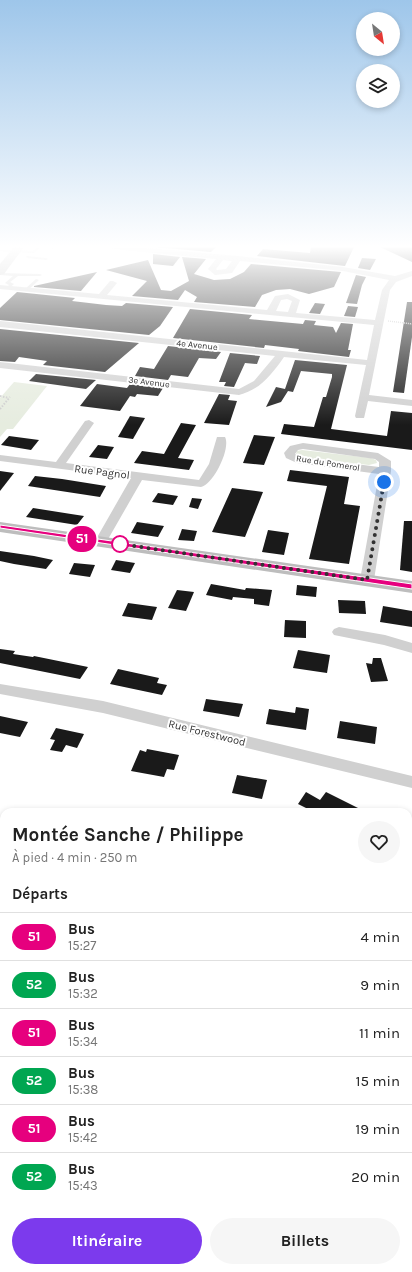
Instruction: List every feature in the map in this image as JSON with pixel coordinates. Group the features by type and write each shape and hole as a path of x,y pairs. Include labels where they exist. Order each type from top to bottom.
{"street":[{"path":"200,306 382,322"},
{"path":"270,313 274,306"},
{"path":"291,315 294,306"},
{"path":"360,416 371,363 382,322 384,306"},
{"name":"4e Avenue","path":"0,324 371,363"},
{"name":"3e Avenue","path":"0,365 238,392 245,391 255,385 281,354"},
{"path":"364,398 412,403"},
{"path":"59,466 89,423"},
{"name":"Rue Pagnol","path":"0,458 194,484 204,483 214,465 221,439"},
{"name":"Rue du Pomerol","path":"303,446 378,456 385,461 385,471 301,461 294,459 289,453 294,448 303,446"},
{"path":"367,580 385,471"},
{"path":"101,541 138,476"},
{"path":"0,527 412,587"},
{"path":"339,632 392,642 412,648"},
{"name":"Rue Forestwood","path":"0,689 103,707 412,782"}],"path":[{"path":"382,322 412,324"},
{"path":"0,396 10,397 0,409"}],"shaded area":[{"path":"14,382 47,386 13,429 7,429 0,437 0,398"},
{"path":"302,450 371,458 376,460 377,463 369,465 302,457 296,454 297,451"}],"building":[{"path":"2,306 173,307 160,326 149,335 0,320 0,308"},
{"path":"313,306 324,306 320,314 309,313"},
{"path":"348,306 358,307 355,317 344,316"},
{"path":"406,306 412,306 412,337 404,393 393,392"},
{"path":"190,309 252,315 249,319 303,324 305,320 316,321 314,325 333,327 336,333 341,323 353,324 348,350 351,350 349,357 298,351 299,349 265,345 264,348 173,338"},
{"path":"0,329 139,343 105,372 43,365 47,361 19,357 15,362 0,361"},
{"path":"168,346 221,352 216,359 199,358 188,377 171,375 168,380 135,376 140,367 154,369"},
{"path":"230,353 260,356 257,364 245,363 234,387 224,386 226,382 219,382"},
{"path":"295,360 347,365 331,429 387,436 391,411 412,413 412,450 281,434 284,424 314,427 323,397 326,397 332,377 332,374 301,371 293,392 288,391 281,402 266,407 276,387 285,389"},
{"path":"36,374 96,380 86,389 29,381"},
{"path":"97,384 127,388 130,384 163,388 158,396 137,394 135,397 130,396 120,411 80,406"},
{"path":"219,394 230,395 228,400 237,401 229,425 204,423"},
{"path":"130,416 145,418 133,439 118,437"},
{"path":"181,423 196,425 178,458 194,460 189,470 134,463 142,451 164,454"},
{"path":"254,435 275,437 264,465 243,463"},
{"path":"9,436 39,440 31,450 1,445"},
{"path":"98,445 114,447 107,459 89,457"},
{"path":"290,470 349,477 344,504 360,506 349,564 309,559 327,486 287,481"},
{"path":"0,471 14,473 0,491"},
{"path":"35,476 106,486 100,497 28,486"},
{"path":"232,488 263,492 245,537 212,532"},
{"path":"158,493 178,496 173,505 152,502"},
{"path":"192,498 202,499 198,509 189,507"},
{"path":"33,508 84,516 77,525 26,517"},
{"path":"404,521 412,521 412,572 400,570"},
{"path":"137,522 164,526 158,537 131,533"},
{"path":"182,529 197,531 194,541 178,540"},
{"path":"268,530 289,533 284,555 262,552"},
{"path":"0,551 53,560 46,569 14,564 0,561"},
{"path":"116,560 135,563 130,573 111,570"},
{"path":"74,563 95,565 90,577 69,574"},
{"path":"211,584 245,590 246,588 272,590 269,606 254,604 254,599 233,597 232,600 206,595"},
{"path":"297,585 317,587 316,597 296,595"},
{"path":"177,590 194,592 186,611 168,608"},
{"path":"338,600 365,601 366,614 339,613"},
{"path":"128,603 157,607 152,620 122,616"},
{"path":"383,606 412,611 412,627 380,622"},
{"path":"285,620 306,621 306,638 284,637"},
{"path":"0,649 15,651 13,654 34,656 88,667 80,679 0,663"},
{"path":"298,650 330,655 327,673 293,668"},
{"path":"373,658 381,658 388,681 371,682 366,663 372,664"},
{"path":"118,669 159,678 157,683 167,685 162,695 110,684"},
{"path":"206,699 243,704 239,717 203,711"},
{"path":"296,707 309,709 306,730 266,724 269,709 295,713"},
{"path":"0,716 28,722 20,737 0,733"},
{"path":"340,721 377,727 375,744 337,738"},
{"path":"56,728 84,734 77,748 66,745 62,752 50,750 55,740 50,739"},
{"path":"147,749 179,755 174,770 167,769 164,777 131,771 140,750 146,752"},
{"path":"237,775 267,780 262,799 232,793"},
{"path":"306,792 320,800 326,792 358,808 306,808 298,804"}],"bus line":[{"name":"51","path":"0,527 412,587"}],"route":[{"path":"120,544 367,580 384,482"}]}
